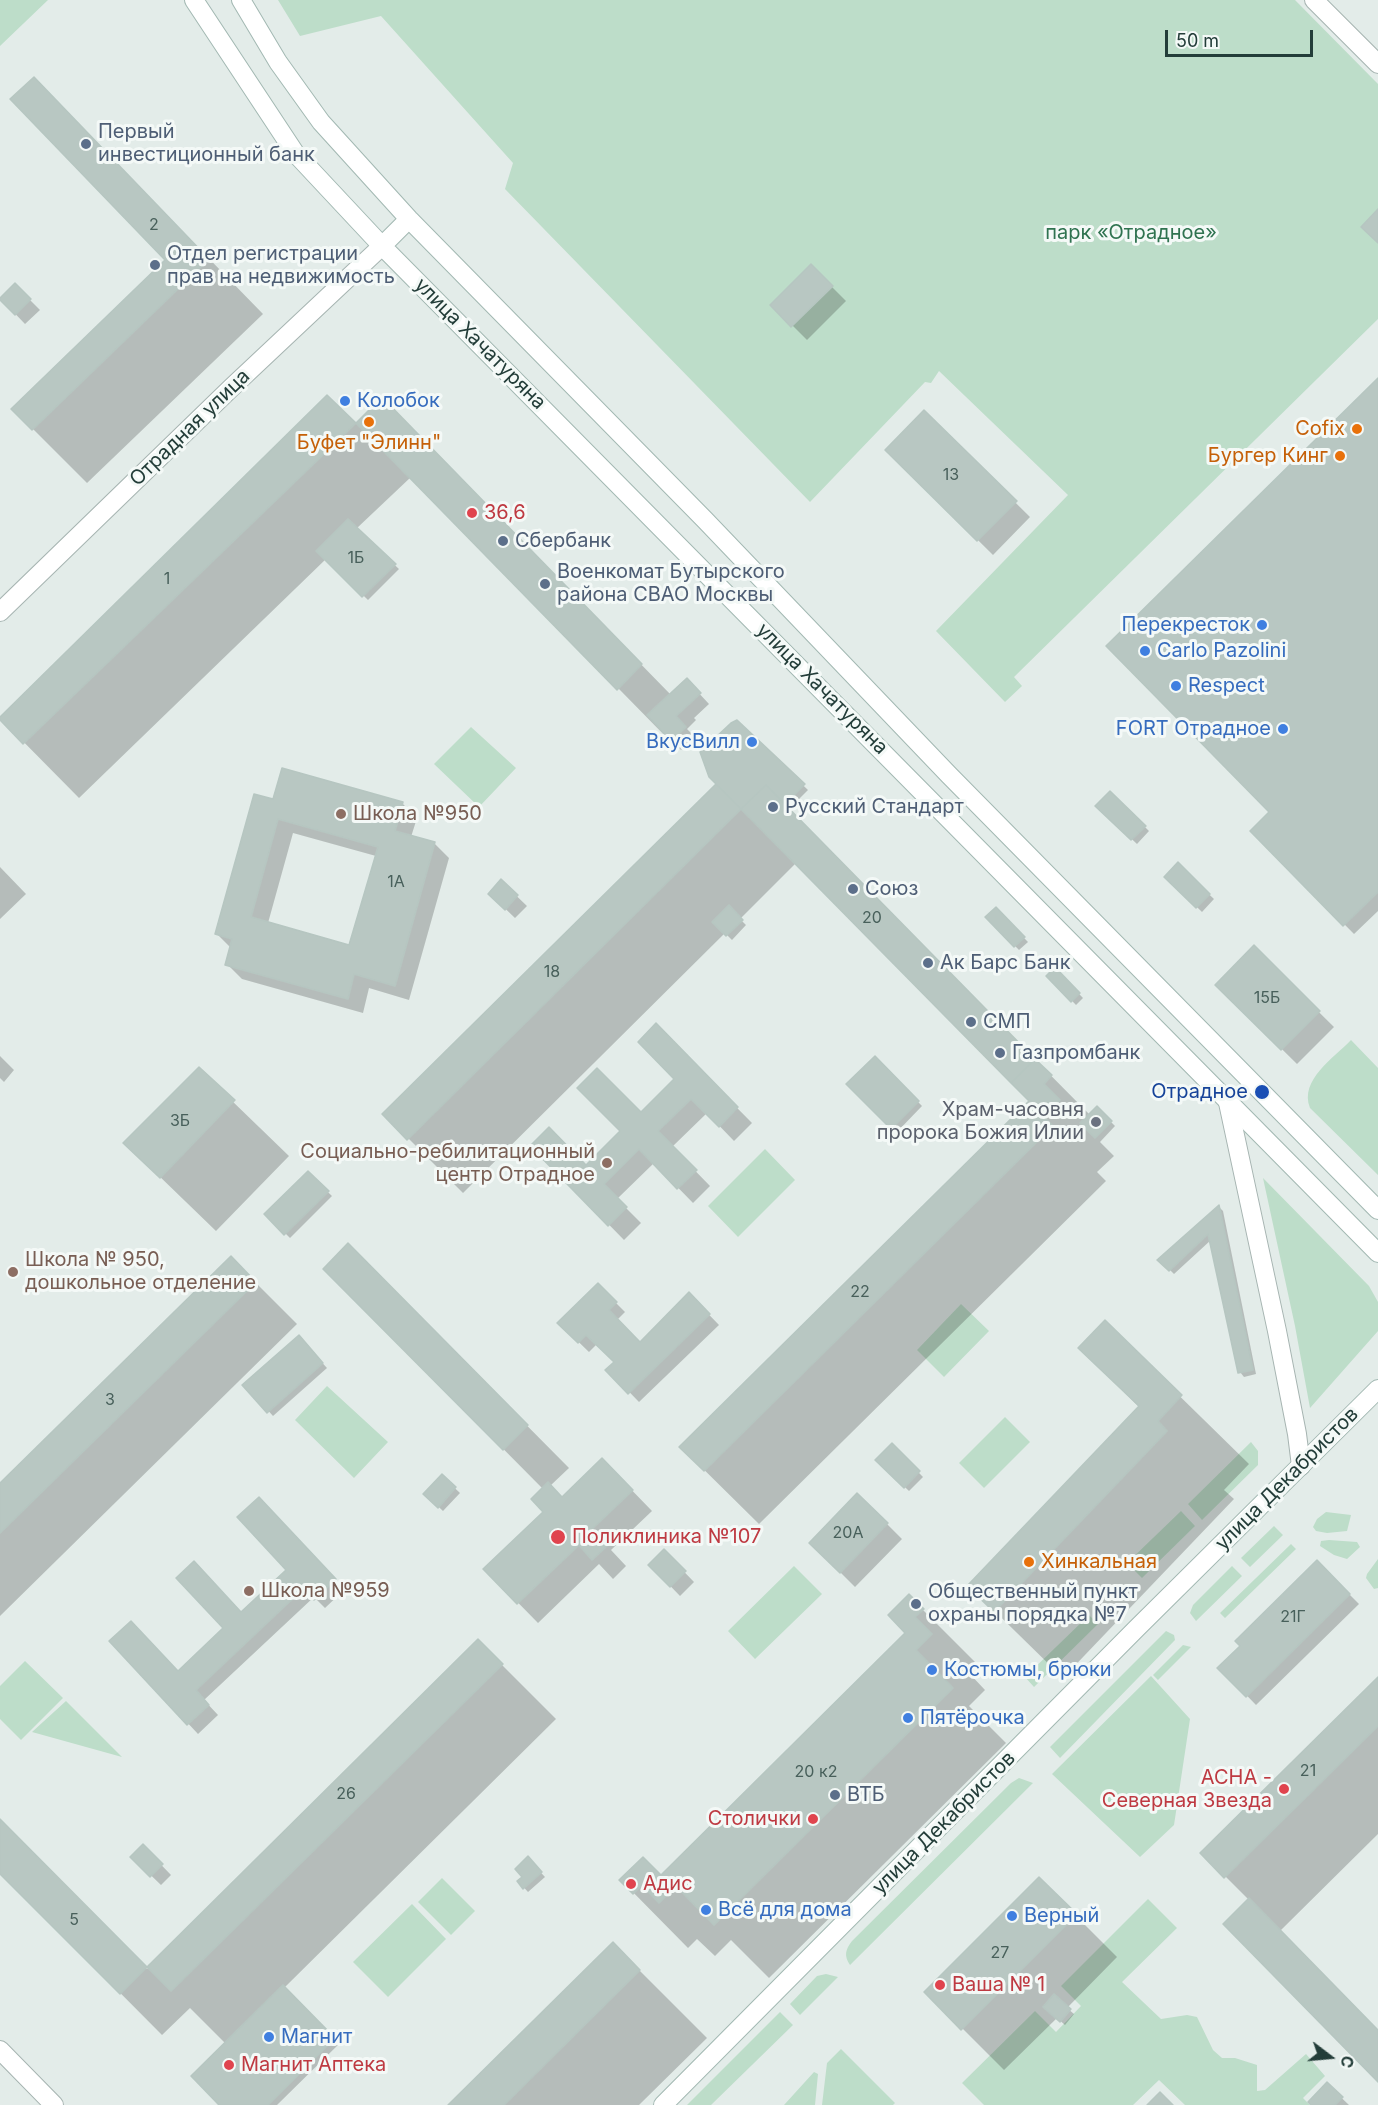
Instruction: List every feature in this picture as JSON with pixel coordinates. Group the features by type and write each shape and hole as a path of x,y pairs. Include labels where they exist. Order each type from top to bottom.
{"main road":[{"name":"улица Хачатуряна","path":"194,0 295,153 382,246 1378,1253"},
{"name":"улица Хачатуряна","path":"241,0 278,63 321,122 409,219 705,520 949,775 1378,1210"},
{"path":"1314,0 1378,64"},
{"name":"Отрадная улица","path":"0,612 409,219"},
{"path":"1227,1098 1298,1434 1301,1466"},
{"name":"улица Декабристов","path":"663,2105 1127,1637 1378,1389"},
{"path":"0,2050 54,2105"}],"green space":[{"path":"0,0 48,0 0,46"},
{"name":"парк «Отрадное»","path":"278,0 1295,0 1378,84 1378,319 1014,677 1022,686 1005,702 936,631 1068,495 939,371 931,383 925,382 810,502 505,189 513,163 381,16 300,36"},
{"path":"471,727 516,768 479,807 434,764"},
{"path":"1351,1040 1378,1068 1378,1175 1310,1108 1308,1098 1309,1088 1320,1070"},
{"path":"765,1149 795,1180 738,1237 708,1206"},
{"path":"1263,1178 1369,1286 1378,1302 1378,1331 1310,1408 1295,1326"},
{"path":"961,1304 989,1331 944,1377 917,1350"},
{"path":"327,1386 388,1442 354,1478 295,1420"},
{"path":"1005,1417 1030,1442 984,1488 959,1463"},
{"path":"1251,1442 1258,1451 1258,1465 1202,1520 1188,1504"},
{"path":"1181,1511 1195,1526 1142,1578 1127,1563"},
{"path":"1326,1512 1351,1515 1347,1531 1327,1533 1316,1531 1313,1527 1317,1519"},
{"path":"1274,1526 1283,1535 1250,1567 1241,1558"},
{"path":"1321,1541 1357,1542 1360,1547 1347,1559 1334,1555 1320,1546"},
{"path":"1291,1544 1296,1549 1225,1618 1220,1613"},
{"path":"1378,1559 1378,1588 1374,1589 1366,1578"},
{"path":"794,1566 822,1594 755,1659 728,1631"},
{"path":"1232,1566 1242,1576 1196,1621 1190,1613 1193,1605"},
{"path":"1089,1615 1098,1624 1034,1687 1025,1677"},
{"path":"1166,1631 1174,1635 1175,1640 1060,1758 1050,1747"},
{"path":"1183,1645 1191,1647 1158,1680 1153,1675"},
{"path":"25,1661 63,1698 21,1740 0,1719 0,1686"},
{"path":"1151,1676 1190,1719 1174,1825 1140,1857 1052,1774"},
{"path":"66,1701 122,1757 32,1732"},
{"path":"1019,1778 1033,1783 850,1965 846,1953 852,1941 1011,1783"},
{"path":"442,1878 475,1911 451,1935 418,1902"},
{"path":"1148,1899 1177,1928 1122,1982 1161,2019 1187,2015 1197,2017 1213,2050 1222,2058 1235,2058 1257,2065 1257,2091 1265,2090 1306,2054 1325,2076 1303,2098 1310,2105 1185,2105 1159,2080 1133,2105 984,2105 962,2083 1035,2011 1056,2032 1081,2006 1061,1986"},
{"path":"412,1904 446,1939 388,1997 353,1962"},
{"path":"826,1974 838,1977 800,2015 790,2004 817,1976"},
{"path":"780,2012 793,2025 711,2105 687,2105"},
{"path":"841,2049 895,2103 893,2105 822,2105 827,2063"},
{"path":"814,2072 818,2074 815,2105 784,2105"}],"building":[{"path":"34,77 209,259 32,430 11,409 165,260 10,99"},
{"path":"1378,209 1378,243 1361,227"},
{"path":"811,264 833,286 791,327 770,305"},
{"path":"15,283 31,299 15,315 0,298"},
{"name":"FORT Отрадное","path":"1378,378 1378,892 1343,926 1250,831 1269,812 1106,646"},
{"path":"327,395 356,423 23,744 0,720 0,717"},
{"path":"382,397 642,664 617,690 356,423"},
{"path":"924,410 1017,501 977,541 885,450"},
{"path":"348,519 396,564 362,597 316,551"},
{"path":"687,678 701,693 676,716 686,727 671,741 647,715"},
{"path":"737,720 805,784 785,804 766,785 741,809 709,777 700,752"},
{"path":"282,768 403,802 395,831 435,842 395,986 354,974 348,999 225,965 232,939 215,934 254,794 273,799","holes":["278,819 378,847 349,945 251,917"]},
{"path":"716,784 741,809 407,1140 382,1114"},
{"path":"766,785 1035,1059 1011,1083 741,809"},
{"path":"1110,791 1146,826 1131,840 1095,806"},
{"path":"1178,862 1210,894 1196,908 1164,877"},
{"path":"501,879 518,895 505,910 488,894"},
{"path":"729,905 743,920 726,936 712,922"},
{"path":"996,907 1025,937 1014,947 985,917"},
{"path":"1254,945 1320,1011 1281,1050 1215,985"},
{"path":"1055,967 1080,993 1071,1002 1046,976"},
{"path":"656,1023 738,1107 719,1127 691,1099 658,1131 697,1170 677,1189 639,1149 604,1184 627,1207 608,1226 530,1146 549,1127 586,1165 620,1131 577,1088 597,1068 641,1112 674,1079 638,1042"},
{"path":"875,1056 919,1101 891,1129 846,1084"},
{"path":"1035,1059 1052,1075 1044,1084 1060,1100 1044,1117 1053,1126 704,1471 679,1447 1029,1101 1011,1083"},
{"path":"199,1067 235,1100 160,1178 123,1143"},
{"name":"Храм-часовня пророка Божия Илии","path":"1097,1106 1112,1121 1095,1138 1080,1123"},
{"path":"308,1171 329,1191 284,1235 264,1214"},
{"path":"1219,1205 1253,1370 1238,1373 1208,1234 1169,1271 1157,1260"},
{"path":"348,1243 528,1425 503,1450 323,1269"},
{"path":"231,1256 256,1282 0,1533 0,1483"},
{"path":"598,1283 617,1302 609,1310 640,1342 689,1292 710,1314 628,1394 605,1370 614,1362 586,1335 578,1343 557,1323"},
{"path":"1105,1320 1182,1395 1158,1421 1167,1431 994,1612 967,1586 1139,1406 1078,1348"},
{"path":"299,1335 323,1363 267,1413 242,1385"},
{"path":"892,1443 920,1471 904,1488 875,1460"},
{"name":"Поликлиника №107","path":"602,1458 633,1490 592,1529 608,1545 592,1560 579,1545 517,1604 483,1569 543,1512 531,1499 548,1482 562,1497"},
{"path":"442,1474 456,1487 438,1508 423,1494"},
{"path":"857,1493 888,1523 840,1573 809,1543"},
{"path":"259,1497 336,1579 314,1600 304,1588 196,1690 209,1705 187,1725 109,1641 131,1621 178,1671 223,1628 176,1578 194,1561 241,1612 286,1570 237,1517"},
{"path":"664,1549 686,1571 670,1587 648,1565"},
{"path":"1317,1560 1350,1594 1246,1697 1217,1668 1240,1646 1235,1641"},
{"path":"909,1594 924,1609 915,1617 932,1634 916,1650 953,1688 714,1925 676,1886 659,1903 642,1885 633,1894 619,1880 643,1857 661,1875 905,1633 888,1615"},
{"path":"478,1639 503,1664 171,1991 147,1967"},
{"path":"1378,1677 1378,1726 1224,1878 1200,1853"},
{"path":"0,1819 147,1967 120,1994 0,1874"},
{"path":"143,1844 163,1864 150,1877 130,1857"},
{"path":"528,1856 542,1872 523,1889 517,1881 522,1877 515,1869"},
{"path":"1039,1877 1077,1914 961,2030 924,1992"},
{"path":"1249,1898 1378,2030 1378,2082 1223,1924"},
{"path":"613,1942 640,1970 504,2105 448,2105"},
{"path":"283,1985 335,2038 268,2105 219,2105 191,2076"},
{"path":"1054,1994 1071,2009 1060,2022 1043,2007"},
{"path":"1327,2082 1343,2097 1335,2105 1311,2105 1308,2102"},
{"path":"1160,2092 1173,2105 1147,2105"}],"place":[{"name":"Первый инвестиционный банк","path":"86,144"},
{"name":"Отдел регистрации прав на недвижимость","path":"155,265"},
{"name":"Колобок","path":"345,401"},
{"name":"Буфет \"Элинн\"","path":"369,422"},
{"name":"Cofix","path":"1357,429"},
{"name":"Бургер Кинг","path":"1340,456"},
{"name":"36,6","path":"472,513"},
{"name":"Сбербанк","path":"503,541"},
{"name":"Военкомат Бутырского района СВАО Москвы","path":"545,584"},
{"name":"Перекресток","path":"1262,625"},
{"name":"Carlo Pazolini","path":"1145,651"},
{"name":"Respect","path":"1176,686"},
{"name":"FORT Отрадное","path":"1283,729"},
{"name":"ВкусВилл","path":"752,742"},
{"name":"Русский Стандарт","path":"773,807"},
{"name":"Школа №950","path":"341,814"},
{"name":"Союз","path":"853,889"},
{"name":"Ак Барс Банк","path":"928,963"},
{"name":"СМП","path":"971,1022"},
{"name":"Газпромбанк","path":"1000,1053"},
{"name":"Отрадное","path":"1262,1092"},
{"name":"Храм-часовня пророка Божия Илии","path":"1096,1122"},
{"name":"Социально-ребилитационный центр Отрадное","path":"607,1163"},
{"name":"Школа № 950, дошкольное отделение","path":"13,1272"},
{"name":"Поликлиника №107","path":"558,1537"},
{"name":"Хинкальная","path":"1029,1562"},
{"name":"Школа №959","path":"249,1591"},
{"name":"Общественный пункт охраны порядка №7","path":"916,1604"},
{"name":"Костюмы, брюки","path":"932,1670"},
{"name":"Пятёрочка","path":"908,1718"},
{"name":"АСНА - Северная Звезда","path":"1284,1789"},
{"name":"ВТБ","path":"835,1795"},
{"name":"Столички","path":"813,1819"},
{"name":"Адис","path":"631,1884"},
{"name":"Всё для дома","path":"706,1910"},
{"name":"Верный","path":"1012,1916"},
{"name":"Ваша № 1","path":"940,1985"},
{"name":"Магнит","path":"269,2037"},
{"name":"Магнит Аптека","path":"229,2065"}]}
